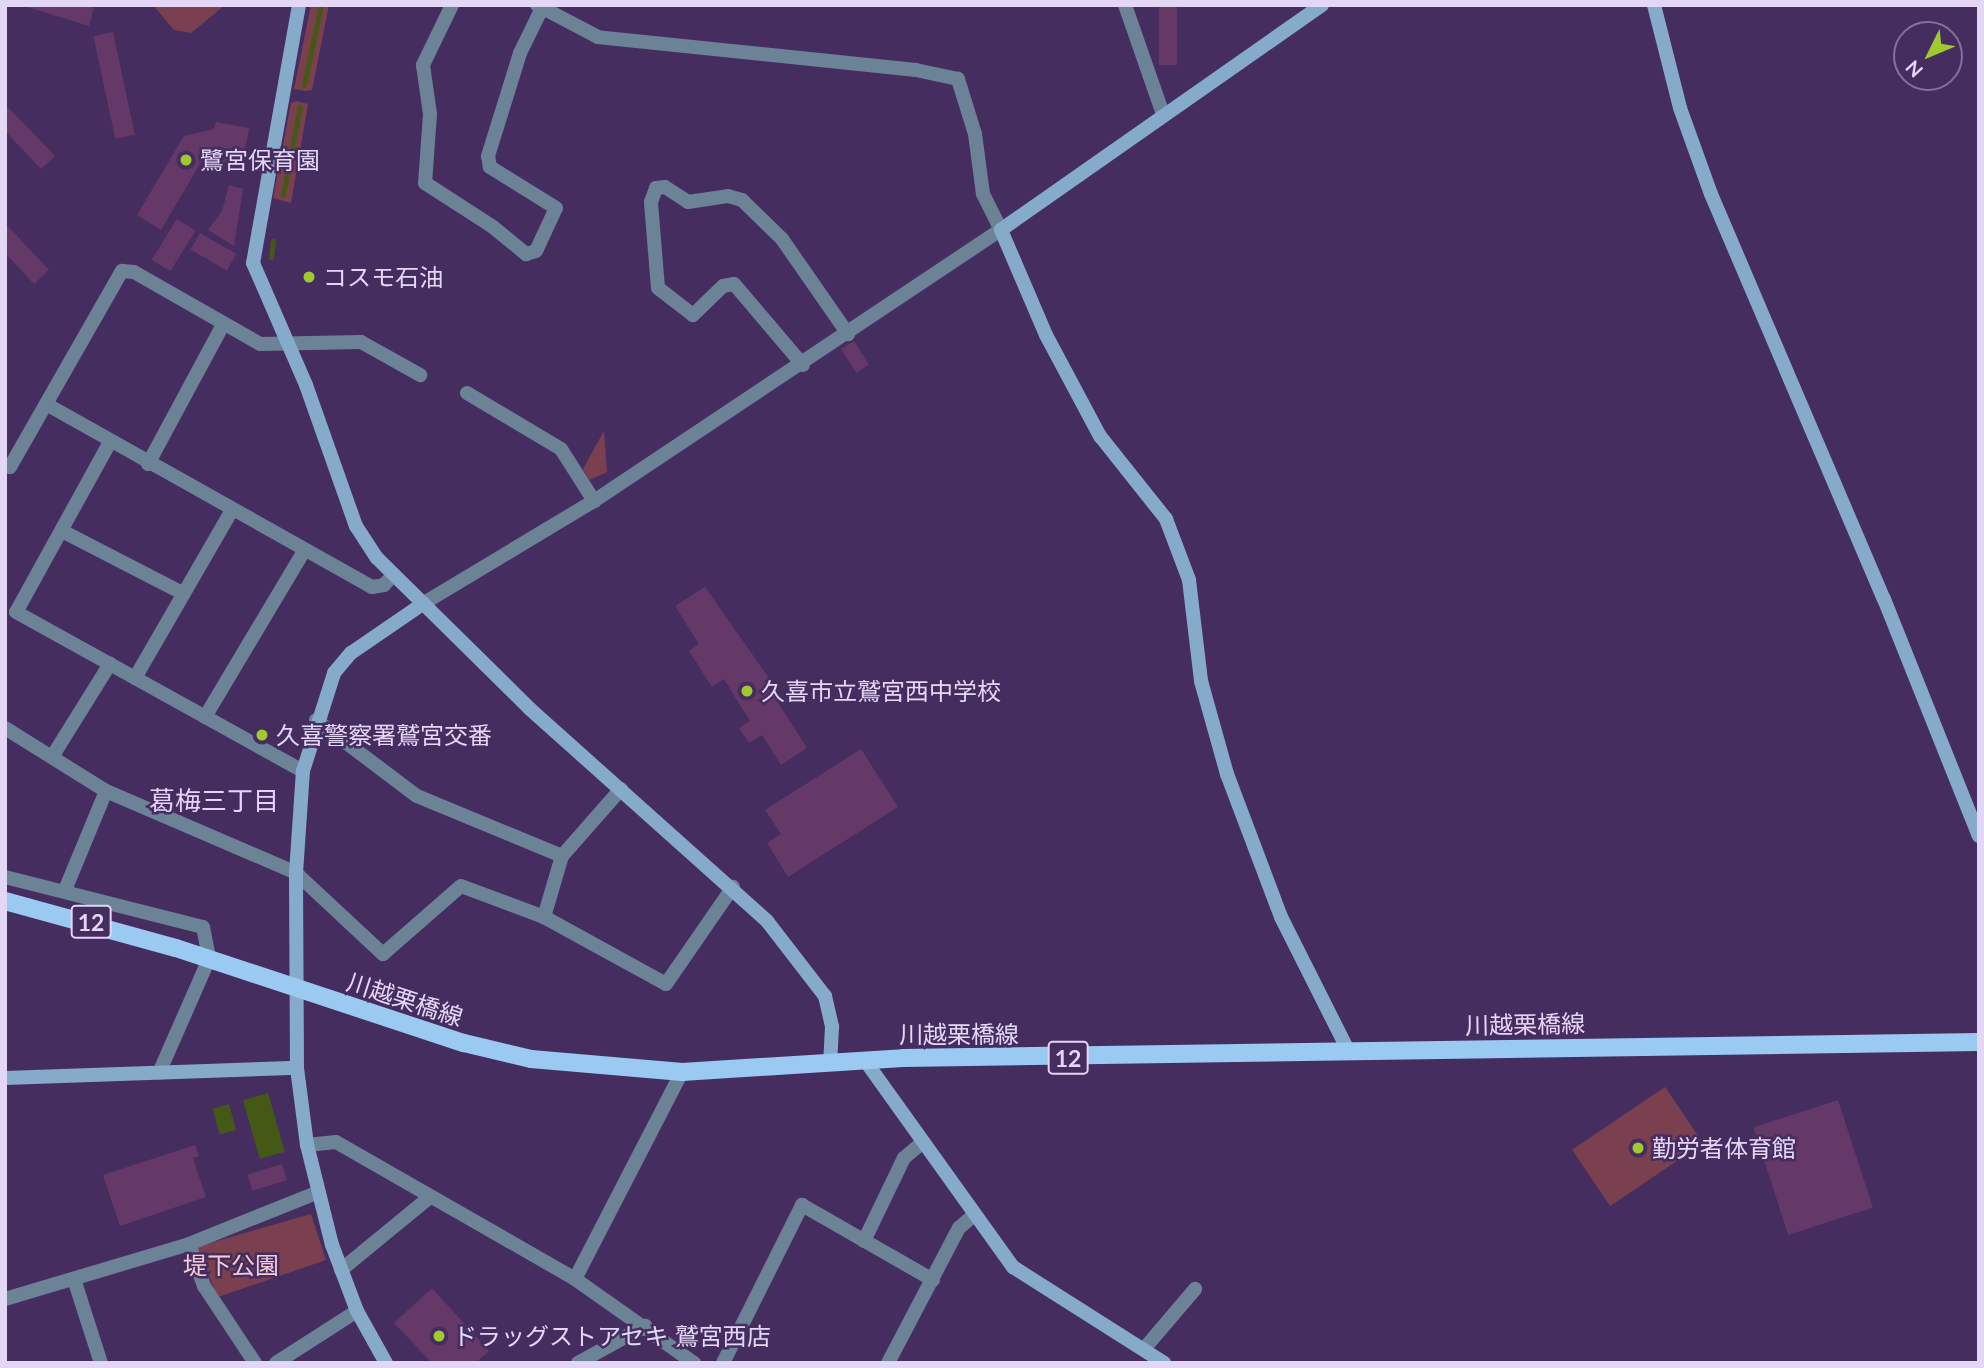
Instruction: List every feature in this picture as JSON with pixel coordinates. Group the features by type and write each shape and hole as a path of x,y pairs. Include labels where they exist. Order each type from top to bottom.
{"main road":[{"name":"川越栗橋線","path":"5,901 209,959 295,990 464,1044 531,1059 682,1072 864,1059 1979,1042"}],"street":[{"path":"299,5 253,249 257,278 291,346 345,501 365,543 393,575 530,709 733,887 801,960 825,996 832,1027 830,1061"},
{"path":"452,5 424,65 430,114 425,183 526,254 536,251 556,208 490,167 488,156 520,53 540,7 598,37 916,70 958,79 975,134 984,194 1046,335 1100,436 1166,519 1189,580 1201,681 1227,774 1281,917 1349,1052"},
{"path":"1125,5 1163,114"},
{"path":"386,1363 357,1311 316,1193 297,1068 296,873 303,771 316,720 334,673 352,653 424,603 594,501 803,365 1322,5"},
{"path":"1654,5 1679,108 1711,194 1884,599 1979,836"},
{"path":"803,365 734,284 723,286 694,315 658,288 651,202 656,188 665,187 688,202 728,196 742,200 788,247 848,334"},
{"path":"5,466 10,467 122,271 134,272 260,344 291,346 361,342 420,375"},
{"path":"148,464 223,325"},
{"path":"467,393 561,449 594,501"},
{"path":"46,404 231,512 372,587 384,585 393,575"},
{"path":"110,442 16,612 303,771"},
{"path":"135,678 231,512"},
{"path":"62,531 184,594"},
{"path":"205,717 304,551"},
{"path":"52,757 110,664"},
{"path":"316,720 417,796 562,856"},
{"path":"5,728 106,791 296,873 383,954 461,886 544,917 666,984 733,887"},
{"path":"544,917 562,856 621,789"},
{"path":"65,890 106,791"},
{"path":"5,877 203,927 209,959 159,1073"},
{"path":"864,1059 974,1215 1020,1273 1144,1349 1159,1361"},
{"path":"5,1078 297,1068"},
{"path":"575,1279 682,1072"},
{"path":"307,1145 336,1142 575,1279 694,1363"},
{"path":"864,1241 904,1158 923,1142"},
{"path":"5,1299 189,1244 316,1193"},
{"path":"341,1270 430,1197"},
{"path":"723,1363 802,1205 933,1280"},
{"path":"888,1363 959,1228 974,1215"},
{"path":"189,1244 204,1286 255,1363"},
{"path":"74,1279 101,1363"},
{"path":"1144,1349 1195,1289"},
{"path":"276,1363 357,1311"},
{"path":"578,1363 645,1326"}],"green space":[{"path":"153,5 225,5 191,33 174,30"},
{"path":"311,5 329,5 312,90 306,91 294,89"},
{"path":"296,101 308,104 291,203 273,198 291,103"},
{"path":"604,431 607,472 589,480 583,469"},
{"name":"勤労者体育館","path":"1665,1087 1703,1143 1610,1206 1572,1150"},
{"name":"堤下公園","path":"311,1214 326,1260 218,1297 196,1247"}],"shaded area":[{"path":"268,1093 285,1152 260,1159 243,1100"},
{"path":"229,1104 236,1130 220,1134 213,1108"}],"building":[{"path":"21,5 83,5 94,8 89,26"},
{"path":"1159,5 1177,5 1177,65 1159,65"},
{"path":"113,32 135,135 115,139 93,36"},
{"path":"5,104 55,156 41,169 5,131"},
{"path":"216,122 249,128 242,165 219,161 220,154 207,152 161,230 137,215 184,136 214,129"},
{"path":"229,185 243,189 234,246 208,230 222,211"},
{"path":"177,219 196,231 170,271 152,260"},
{"path":"5,223 49,270 34,284 5,253"},
{"path":"200,233 236,254 227,270 190,249"},
{"path":"854,341 869,365 856,373 841,349"},
{"path":"705,587 769,678 764,681 807,748 781,765 762,735 749,743 739,728 750,721 724,679 712,687 689,651 699,644 675,606"},
{"path":"861,749 898,807 788,877 767,843 781,834 765,810"},
{"path":"1838,1100 1873,1207 1788,1235 1753,1128"},
{"path":"195,1145 199,1156 193,1158 206,1197 120,1226 103,1175"},
{"path":"282,1164 287,1180 253,1191 248,1175"},
{"path":"432,1288 489,1351 476,1363 432,1363 394,1323"}],"waterway":[{"path":"304,85 321,5"},
{"path":"283,195 300,107"},
{"path":"271,257 273,241"}],"place":[{"name":"鷺宮保育園","path":"186,160"},
{"name":"コスモ石油","path":"309,277"},
{"name":"久喜市立鷲宮西中学校","path":"747,691"},
{"name":"久喜警察署鷲宮交番","path":"262,735"},
{"name":"勤労者体育館","path":"1638,1148"},
{"name":"ドラッグストアセキ 鷲宮西店","path":"439,1336"}],"district":[{"name":"葛梅三丁目","path":"214,801"}]}
